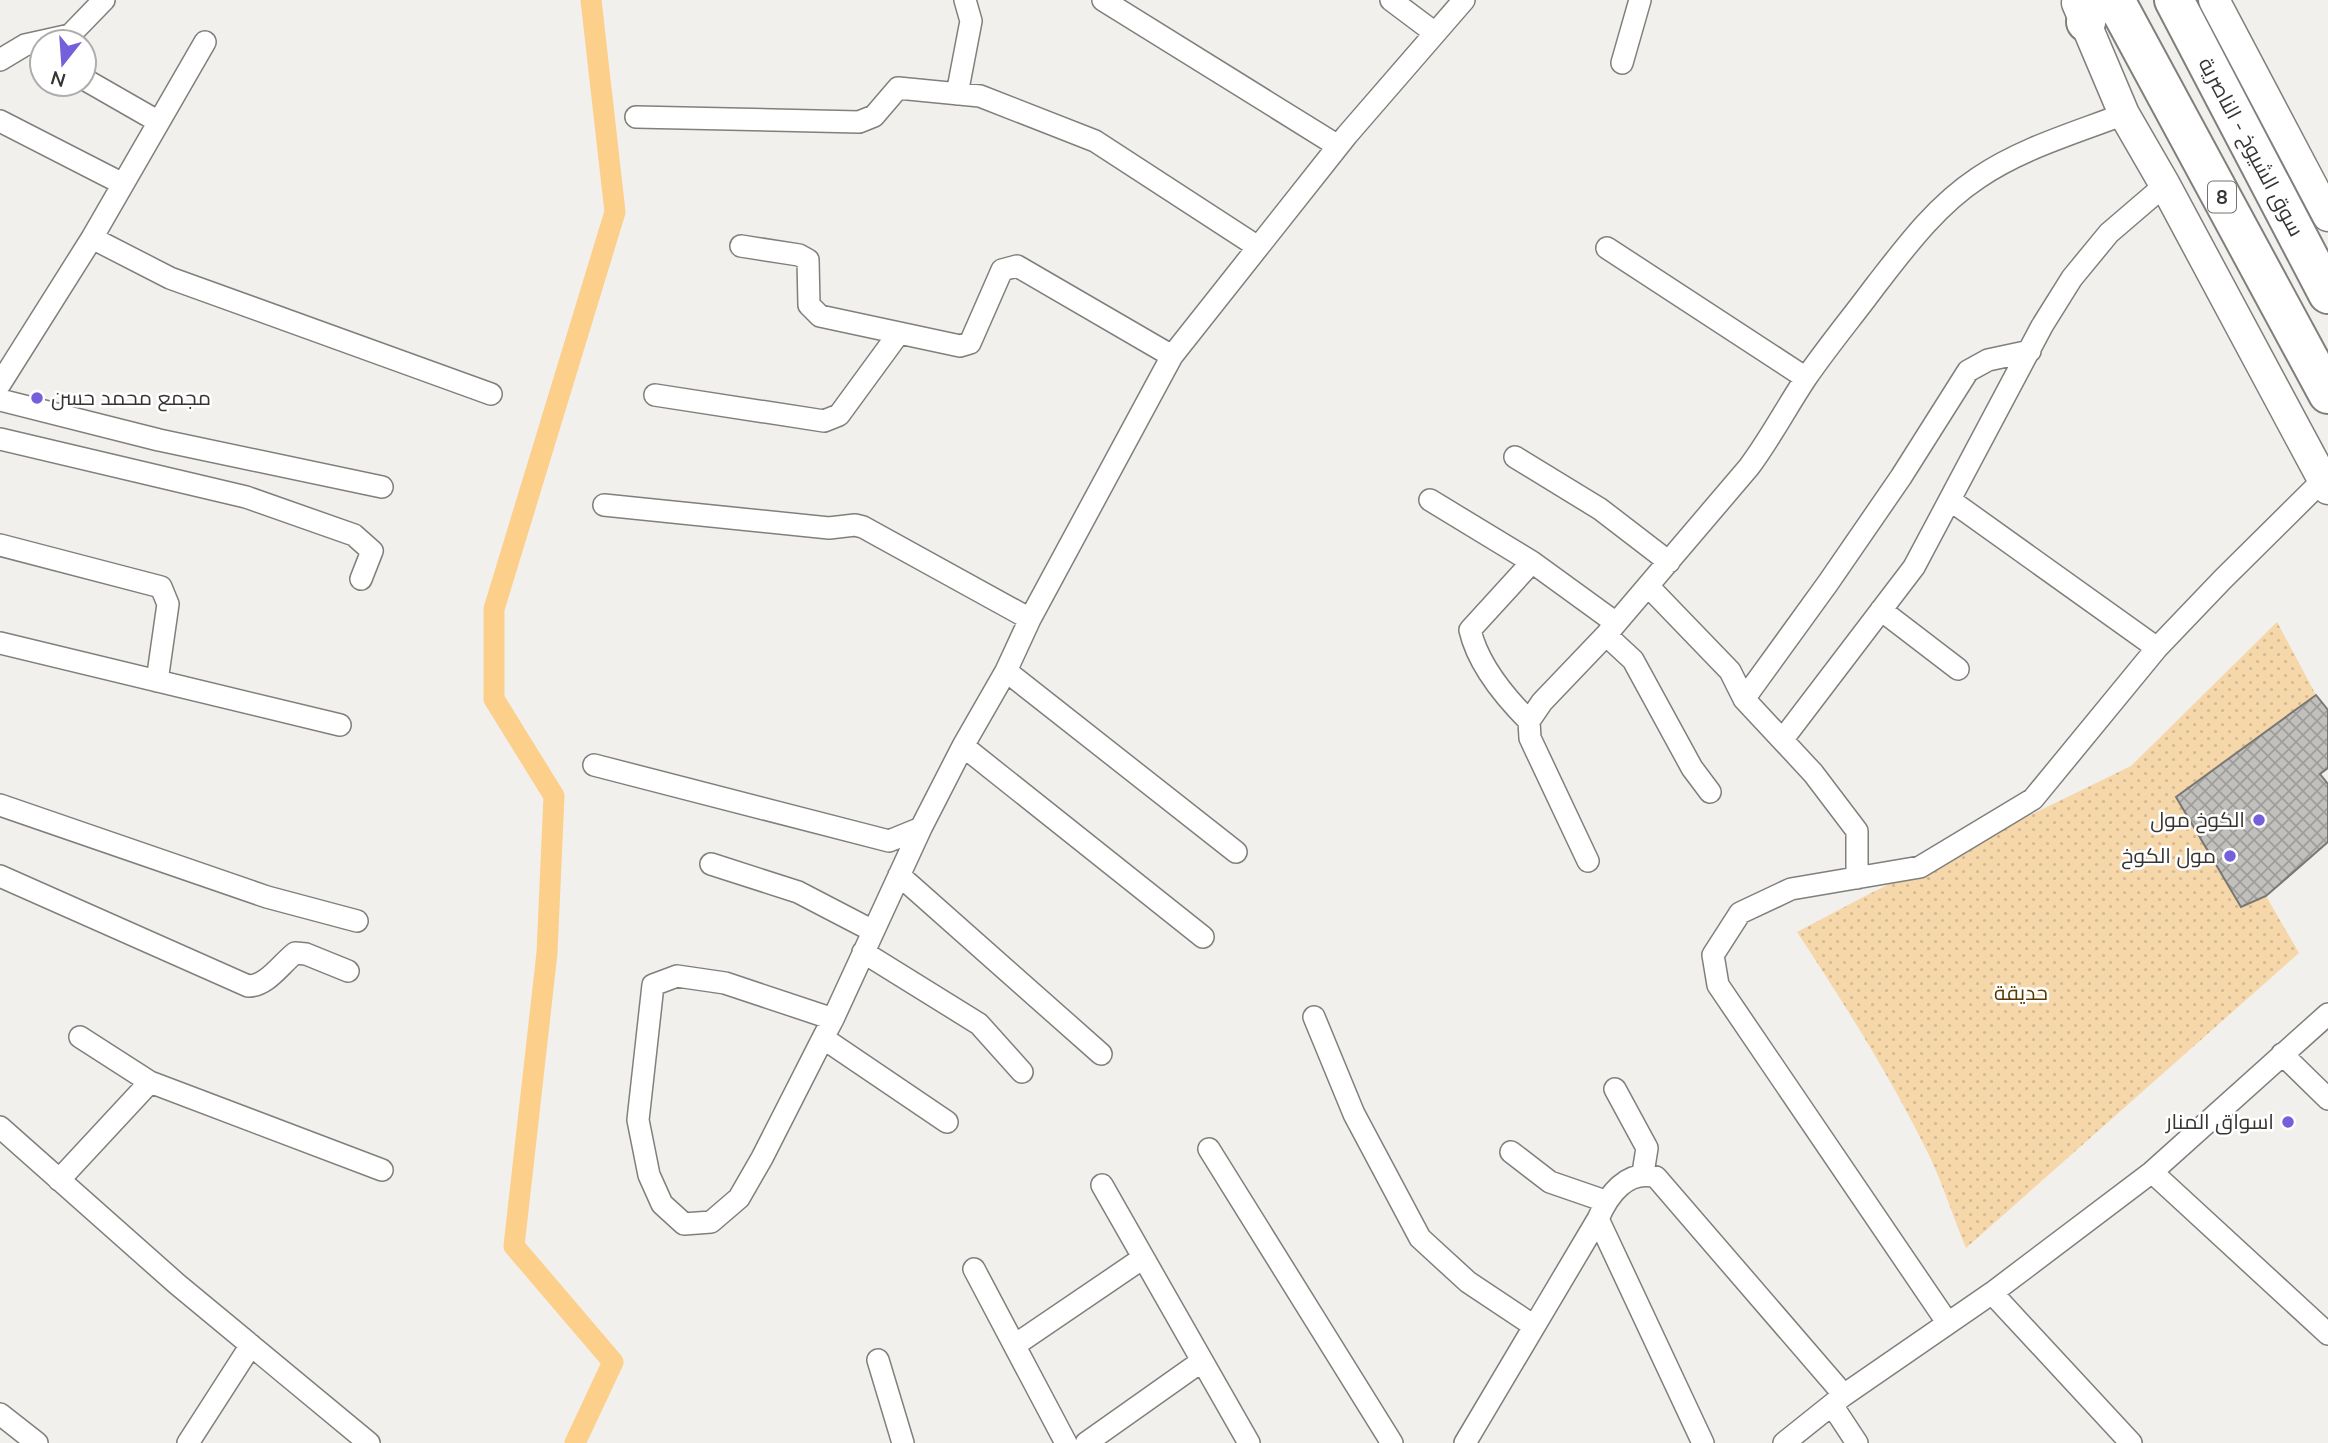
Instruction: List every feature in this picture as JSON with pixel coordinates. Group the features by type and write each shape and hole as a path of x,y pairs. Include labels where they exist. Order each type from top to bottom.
{"highway":[{"name":"سوق الشيوخ - الناصرية","path":"2174,0 2328,294"},
{"name":"8","path":"2092,5 2328,394"}],"main road":[{"path":"2214,0 2328,216"},
{"path":"2092,5 2124,114 2165,185 2325,485"}],"street":[{"path":"77,28 104,0"},
{"path":"957,94 971,20 965,0"},
{"path":"1103,0 1338,146"},
{"path":"1391,0 1435,33"},
{"path":"947,1122 828,1029 725,983 677,976 653,985 638,1119 649,1175 662,1204 684,1224 710,1222 739,1198 762,1158 828,1029 921,828 1172,356 1338,146 1464,0"},
{"path":"1622,63 1640,0"},
{"path":"0,384 92,239 205,42"},
{"path":"0,60 28,45"},
{"path":"98,87 159,122"},
{"path":"636,117 859,122 874,116 898,88 980,96 1095,141 1258,247"},
{"path":"1588,861 1530,738 1529,721 1542,702 1611,629 1749,467 1765,446 1806,378 1918,230 1957,193 2001,164 2124,114"},
{"path":"0,121 123,184"},
{"path":"1783,739 1914,567 2057,301 2109,233 2165,185"},
{"path":"92,239 170,278 491,394"},
{"path":"741,246 799,255 807,260 809,305 820,316 960,345 970,344 1002,270 1017,266 1172,356"},
{"path":"1607,248 1806,378"},
{"path":"655,395 824,421 839,415 899,332"},
{"path":"1744,699 1901,477 1968,371 1988,360 2030,351"},
{"path":"0,400 159,440 382,487"},
{"path":"0,439 246,497 354,534 372,551 362,579"},
{"path":"1515,457 1600,509 1668,562"},
{"path":"1947,1322 1718,985 1713,955 1740,914 1791,889 1920,867 2033,799 2189,613 2325,485"},
{"path":"1950,499 2157,648"},
{"path":"1430,500 1532,562 1611,629 1633,660 1692,768 1710,792"},
{"path":"604,505 829,528 855,525 863,527 1030,619"},
{"path":"0,545 161,587 168,604 157,681"},
{"path":"1529,721 1505,696 1474,644 1471,630 1532,562"},
{"path":"1648,586 1730,671 1744,699 1813,773 1857,831 1857,878"},
{"path":"1881,610 1958,669"},
{"path":"0,643 340,724"},
{"path":"1006,671 1236,852"},
{"path":"963,746 1203,937"},
{"path":"594,765 889,841 921,828"},
{"path":"0,805 267,897 357,921"},
{"path":"710,864 798,891 873,931"},
{"path":"899,875 1101,1054"},
{"path":"0,876 248,986 264,982 295,953 306,954 348,971"},
{"path":"863,952 979,1024 1023,1072"},
{"path":"1784,1443 1838,1400 1992,1293 2152,1172 2328,1014"},
{"path":"1314,1017 1354,1114 1420,1238 1468,1282 1534,1326"},
{"path":"80,1037 150,1082 382,1170"},
{"path":"2282,1054 2328,1099"},
{"path":"59,1180 150,1082"},
{"path":"1615,1089 1647,1148 1643,1174"},
{"path":"0,1127 177,1284 369,1443"},
{"path":"1209,1149 1392,1443"},
{"path":"1511,1152 1550,1182 1602,1210 1703,1443"},
{"path":"2152,1172 2328,1335"},
{"path":"1465,1443 1602,1210 1628,1180 1643,1174 1656,1177 1838,1400 1857,1443"},
{"path":"1102,1185 1249,1443"},
{"path":"1015,1346 1143,1258"},
{"path":"974,1269 1066,1443"},
{"path":"1992,1293 2131,1443"},
{"path":"188,1443 251,1345"},
{"path":"878,1360 903,1443"},
{"path":"1086,1443 1202,1362"},
{"path":"0,1414 37,1443"}],"green space":[{"name":"حديقة","path":"2277,622 2316,695 2176,797 2240,906 2266,896 2299,953 1966,1248 1933,1165 1913,1124 1866,1040 1797,932 2131,766"}],"building":[{"name":"الكوخ مول","path":"2316,695 2328,710 2328,768 2320,774 2328,784 2328,842 2266,896 2241,907 2176,797"}],"waterway":[{"path":"575,1443 613,1362 514,1246 547,953 554,796 494,699 494,609 615,212 591,0"}],"place":[{"name":"مجمع محمد حسن","path":"37,398"},
{"name":"الكوخ مول","path":"2259,820"},
{"name":"مول الكوخ","path":"2230,856"},
{"name":"اسواق المنار","path":"2288,1122"}]}
